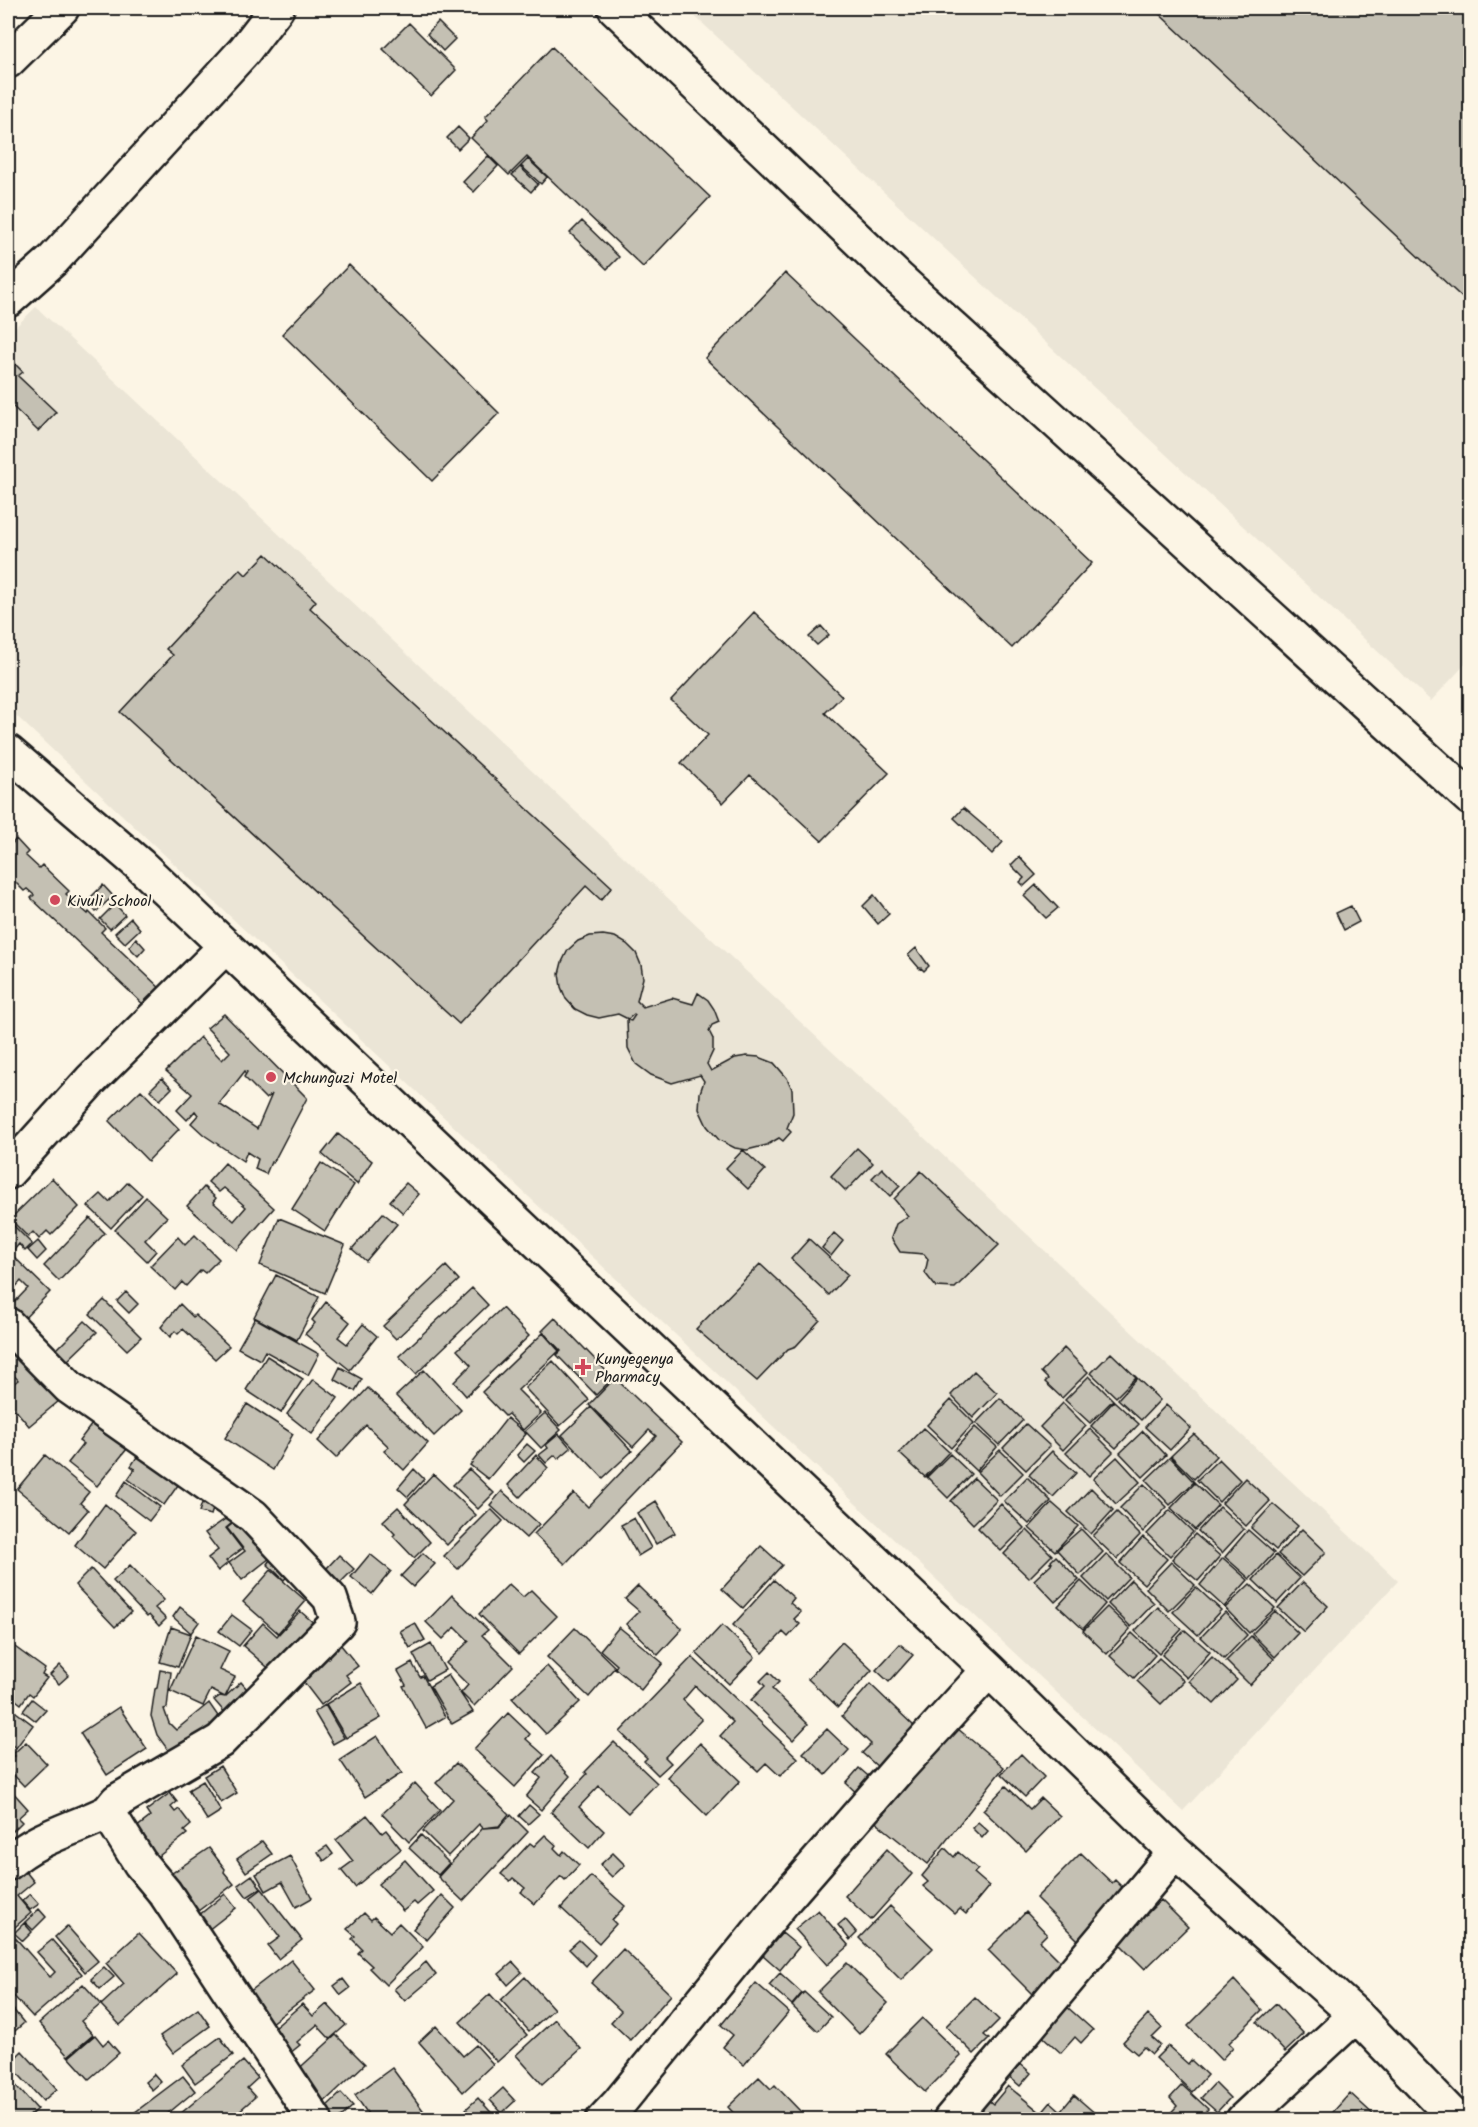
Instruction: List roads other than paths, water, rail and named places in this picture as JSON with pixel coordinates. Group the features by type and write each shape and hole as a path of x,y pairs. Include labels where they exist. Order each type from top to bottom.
{"street":[{"path":"8,61 62,8"},
{"path":"8,300 61,251 244,51 277,8"},
{"path":"615,8 898,278 1470,798"},
{"path":"8,752 140,865 989,1670 1175,1852 1356,2015 1457,2120"},
{"path":"8,1172 91,1080 225,947"},
{"path":"8,1325 69,1387 253,1516 330,1598 338,1622 220,1741 117,1801 108,1812 83,1824 62,1830 11,1855"},
{"path":"620,2114 793,1889 989,1670"},
{"path":"108,1812 140,1863 165,1893 315,2120"},
{"path":"950,2120 1175,1852"},
{"path":"1243,2120 1356,2015"}],"place":[{"name":"Kivuli School","path":"55,900"},
{"name":"Mchunguzi Motel","path":"271,1077"},
{"name":"Kunyegenya Pharmacy","path":"583,1367"}]}
